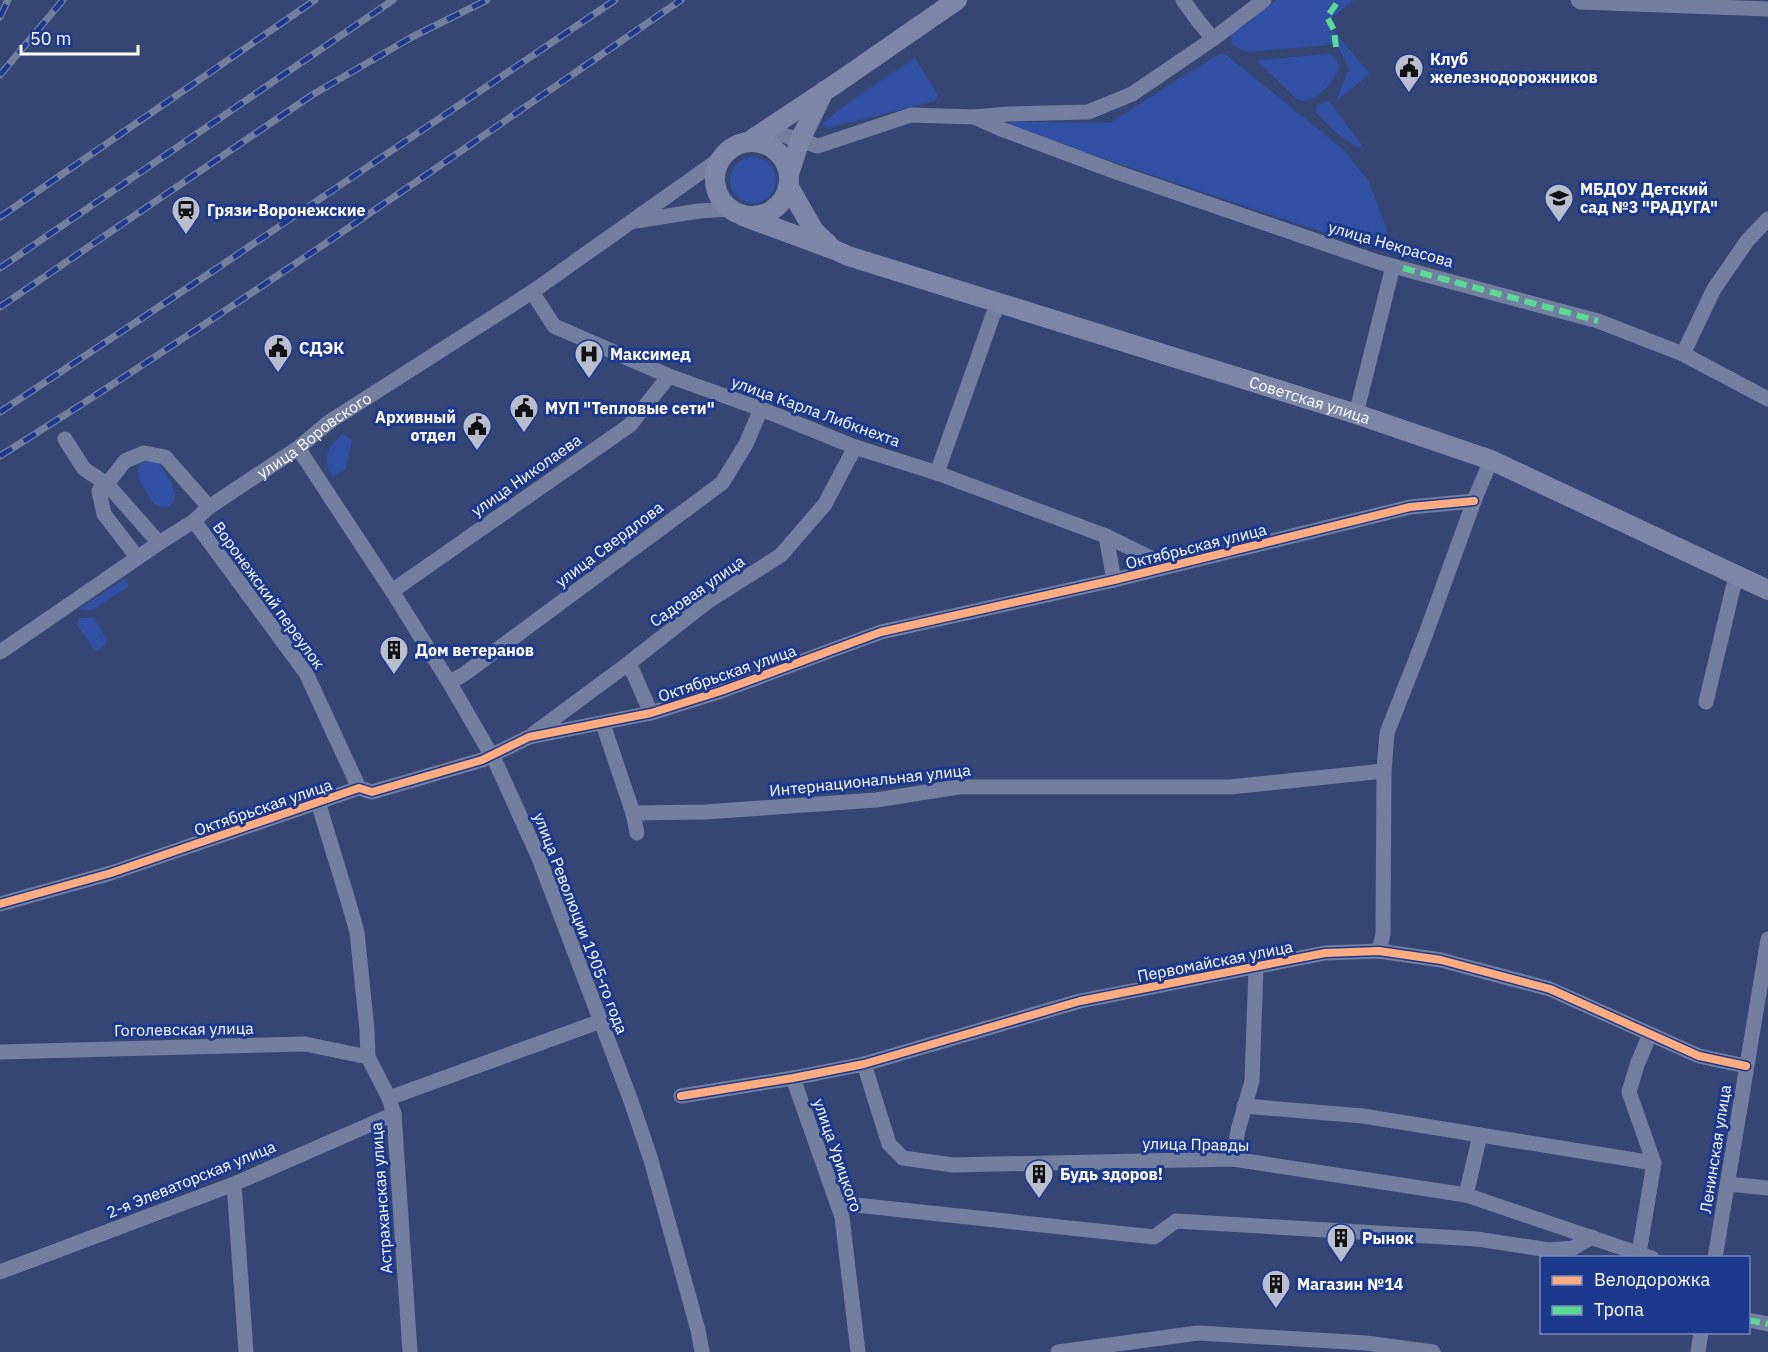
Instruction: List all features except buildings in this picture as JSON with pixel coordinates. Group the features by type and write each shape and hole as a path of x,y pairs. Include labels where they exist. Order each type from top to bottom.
{"main road":[{"path":"825,90 800,140 786,196 780,204 772,211 753,217 736,212 721,201 714,182 715,174 721,158 733,147 748,142 767,130 825,90 957,0"},
{"path":"748,142 758,142 775,150 782,157 789,180"},
{"name":"Советская улица","path":"789,180 814,231 835,250"},
{"name":"Советская улица","path":"736,212 848,256 1356,414 1491,460 1768,590"}],"street":[{"path":"1183,0 1213,39"},
{"path":"974,117 1088,112 1132,94 1213,39 1264,0"},
{"path":"1579,1 1768,9"},
{"path":"1001,129 997,118 1008,114"},
{"name":"улица Некрасова","path":"767,130 818,146 911,115 974,117 1116,172 1398,267 1598,321 1683,354 1768,399"},
{"name":"улица Воровского","path":"0,652 137,557 194,521 209,507 298,448 329,422 532,292 721,158"},
{"name":"улица Воровского","path":"633,221 699,211 736,212"},
{"path":"1683,354 1714,289 1748,241 1768,219"},
{"path":"1356,414 1398,267"},
{"name":"улица Карла Либкнехта","path":"532,292 554,326 669,376 761,409 855,447 937,473 1106,536 1167,566"},
{"path":"937,473 993,315 1000,304"},
{"name":"улица Николаева","path":"392,591 630,425 669,376"},
{"name":"улица Свердлова","path":"449,682 463,675 722,483 746,444 761,409"},
{"path":"65,439 84,469 107,484 159,543"},
{"name":"Садовая улица","path":"529,737 629,663 706,602 781,555 825,504 855,447"},
{"name":"улица Революции 1905-го года","path":"298,448 449,682 491,755 539,858 651,1160 702,1352"},
{"path":"137,557 104,514 99,491 125,461 144,453 165,457 209,507"},
{"path":"1379,951 1383,934 1383,771 1387,733 1491,460"},
{"name":"Октябрьская улица","path":"0,904 111,873 359,788 372,792 482,760 529,737 651,713 721,691 880,632 1114,580 1410,507 1474,501"},
{"name":"Воронежский переулок","path":"194,521 306,674 359,788"},
{"path":"1106,536 1114,580"},
{"path":"1706,702 1732,588 1738,576"},
{"path":"629,663 651,713"},
{"path":"603,724 633,813 637,834"},
{"name":"Интернациональная улица","path":"633,813 705,813 876,800 958,787 1230,787 1383,771"},
{"name":"Астраханская улица","path":"318,802 357,932 368,1058 389,1098 394,1114 410,1352"},
{"name":"Ленинская улица","path":"1715,1256 1746,1066 1765,975 1768,939"},
{"name":"Первомайская улица","path":"681,1096 864,1064 1080,1001 1325,953 1379,951 1441,960 1550,989 1699,1056 1746,1066"},
{"path":"1233,1160 1244,1106 1252,1081 1256,967"},
{"path":"389,1098 601,1021"},
{"path":"1645,1255 1654,1163 1629,1092 1650,1034"},
{"name":"Гоголевская улица","path":"0,1052 305,1044 368,1058"},
{"name":"улица Правды","path":"864,1064 889,1144 903,1158 953,1165 1233,1160 1466,1195 1645,1255"},
{"name":"улица Урицкого","path":"793,1078 842,1217 858,1352"},
{"path":"1244,1106 1363,1116 1654,1163"},
{"name":"2-я Элеваторская улица","path":"0,1272 234,1184 394,1114"},
{"path":"1466,1195 1480,1135"},
{"path":"234,1184 246,1352"},
{"path":"1728,1184 1768,1188"},
{"path":"837,1203 1154,1237 1176,1221 1477,1239 1549,1250 1573,1248 1592,1237"},
{"path":"1750,1320 1768,1324"},
{"path":"1058,1352 1097,1350 1198,1333 1433,1352"},
{"path":"1698,1352 1701,1334"}],"shaded area":[{"path":"1277,0 1354,0 1326,22 1370,74 1336,101 1349,69 1337,44 1247,52 1232,45 1231,34"},
{"path":"1219,54 1226,55 1344,150 1369,182 1387,230 1389,240 1385,247 1377,247 1316,230 1010,126 1012,122 1109,123"},
{"path":"1329,54 1340,66 1337,72 1324,90 1311,99 1305,100 1298,100 1258,62 1259,60"},
{"path":"915,58 938,95 935,101 827,128 823,123 852,100"},
{"path":"1329,101 1362,145 1356,147 1338,134 1316,112 1317,105"},
{"path":"753,157 769,164 776,180 769,196 753,203 737,196 730,180 737,164"},
{"path":"343,434 352,440 346,469 332,477 327,464 328,453 333,443"},
{"path":"146,461 157,462 172,485 175,497 169,506 162,507 154,503 142,484 138,471 141,464"},
{"path":"125,579 129,586 90,611 79,609"},
{"path":"79,618 94,618 107,639 106,644 96,652 77,625"}],"railway":[{"path":"0,17 8,0"},
{"path":"0,75 63,0"},
{"path":"0,217 315,0"},
{"path":"0,268 393,0"},
{"path":"0,307 312,95 412,37 487,0"},
{"path":"0,412 615,0"},
{"path":"0,456 258,289 681,0"}],"marked path":[{"path":"1336,47 1334,30 1327,17 1339,0"},
{"path":"1403,268 1598,321"},
{"path":"1750,1320 1768,1324"}],"cycle path":[{"path":"0,904 111,873 359,788 372,792 482,760 529,737 651,713 721,691 881,632 1114,580 1410,507 1474,501"},
{"path":"681,1096 864,1064 1080,1001 1325,953 1379,951 1441,960 1550,989 1699,1056 1746,1066"}],"place":[{"name":"Клуб железнодорожников","path":"1409,94"},
{"name":"МБДОУ Детский сад №3 \"РАДУГА\"","path":"1559,224"},
{"name":"Грязи-Воронежские","path":"186,236"},
{"name":"СДЭК","path":"278,374"},
{"name":"Максимед","path":"589,380"},
{"name":"МУП \"Тепловые сети\"","path":"524,434"},
{"name":"Архивный отдел","path":"477,452"},
{"name":"Дом ветеранов","path":"394,676"},
{"name":"Будь здоров!","path":"1039,1200"},
{"name":"Рынок","path":"1341,1264"},
{"name":"Магазин №14","path":"1276,1310"}]}
